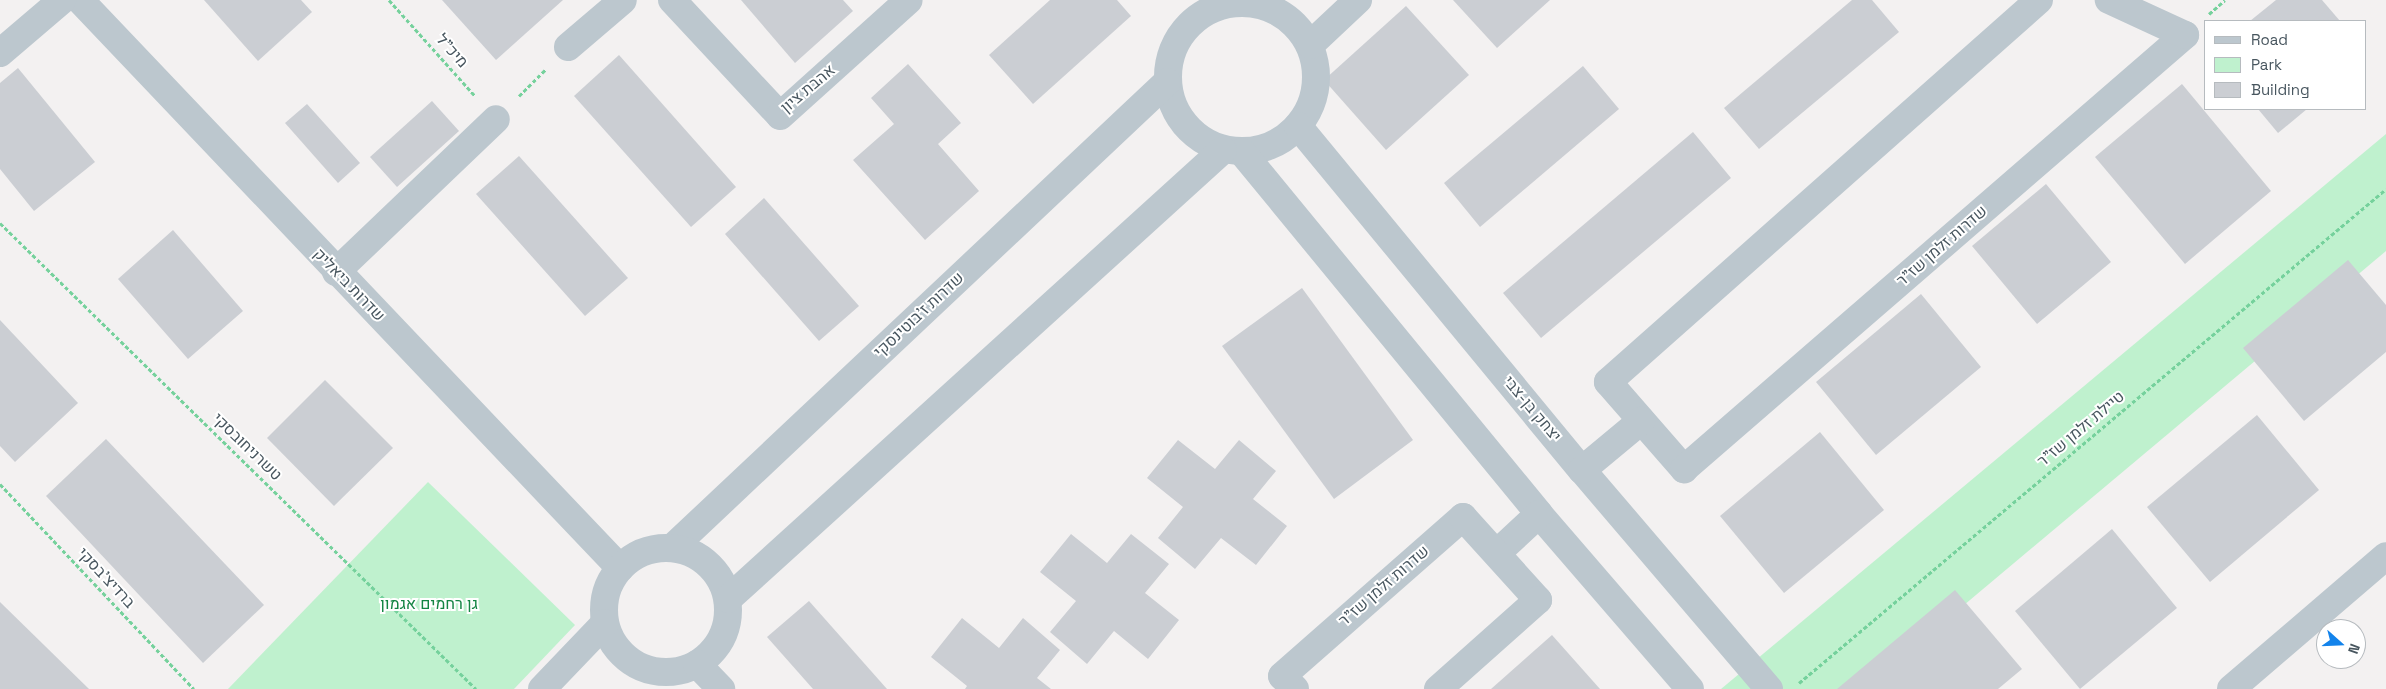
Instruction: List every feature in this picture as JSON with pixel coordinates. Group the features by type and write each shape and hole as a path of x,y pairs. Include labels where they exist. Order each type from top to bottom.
{"street":[{"path":"0,53 62,0"},
{"name":"שדרות ביאליק","path":"80,0 336,272 620,568"},
{"path":"568,48 623,0"},
{"name":"אהבת ציון","path":"672,0 780,116 909,0"},
{"path":"1310,45 1358,0"},
{"name":"שדרות זלמן שז\"ר","path":"2039,0 1608,382 1640,421 1684,469 2185,35 2108,0"},
{"path":"1235,2 1260,2 1279,12 1297,26 1310,45 1316,66 1316,87 1310,108 1298,126 1283,140 1263,149 1233,151 1202,140 1184,125 1172,105 1167,82 1169,59 1178,38 1193,20 1212,8 1235,2"},
{"name":"שדרות ז'בוטינסקי","path":"672,548 1167,82"},
{"path":"336,272 496,119"},
{"name":"יצחק בן-צבי","path":"1298,126 1582,470 1769,689"},
{"path":"1233,151 1539,514 1690,689"},
{"path":"728,599 1233,151"},
{"path":"1582,470 1640,421"},
{"path":"1497,553 1539,514"},
{"name":"שדרות זלמן שז\"ר","path":"1295,689 1282,676 1464,517 1538,600 1438,689"},
{"path":"672,548 692,553 709,564 721,580 728,599 728,618 723,636 712,652 697,664 652,681 642,668 625,657 613,642 605,623 604,604 609,585 620,568 634,556 653,549 672,548"},
{"path":"2230,689 2386,556"},
{"path":"542,689 605,623"},
{"path":"697,664 721,689"}],"path":[{"name":"מיכ\"ל","path":"389,0 496,119"},
{"path":"496,119 568,48"},
{"name":"טיילת זלמן שז\"ר","path":"1792,689 2386,189"},
{"name":"טשרניחובסקי","path":"0,223 476,689"},
{"name":"ברדיצ'בסקי","path":"0,484 194,689"}],"green space":[{"path":"2386,134 2386,251 1864,689 1721,689"},
{"name":"גן רחמים אגמון","path":"428,482 575,625 514,689 228,689"}],"building":[{"path":"204,0 301,0 312,12 258,61"},
{"path":"442,0 563,0 496,60"},
{"path":"741,0 843,0 853,11 795,63"},
{"path":"1050,0 1117,0 1131,16 1033,104 989,55"},
{"path":"1453,0 1550,0 1497,48"},
{"path":"1852,0 1872,0 1899,32 1759,149 1724,108"},
{"path":"2276,0 2322,0 2339,20 2251,20"},
{"path":"1406,6 1469,75 1386,150 1324,80"},
{"path":"619,55 736,187 691,227 574,96"},
{"path":"908,64 961,123 938,144 979,191 925,240 853,160 894,124 871,98"},
{"path":"1583,66 1619,109 1480,227 1444,183"},
{"path":"18,68 95,162 34,211 0,169 0,83"},
{"path":"2182,84 2271,191 2185,264 2095,157"},
{"path":"432,101 459,131 397,187 370,157"},
{"path":"307,104 360,163 338,183 285,123"},
{"path":"2259,110 2306,110 2278,133"},
{"path":"1693,132 1731,178 1541,338 1503,293"},
{"path":"519,156 628,278 585,316 476,194"},
{"path":"2046,184 2111,262 2037,324 1972,246"},
{"path":"764,198 859,306 819,341 725,234"},
{"path":"173,230 243,311 188,359 118,279"},
{"path":"2348,260 2386,305 2386,352 2304,421 2243,348"},
{"path":"1302,288 1413,440 1334,499 1222,346"},
{"path":"1921,294 1981,367 1876,455 1816,382"},
{"path":"0,320 78,403 15,462 0,446"},
{"path":"325,380 393,448 334,506 267,438"},
{"path":"2257,415 2319,490 2210,582 2147,507"},
{"path":"1820,432 1884,510 1784,593 1720,516"},
{"path":"106,439 264,605 203,663 46,496"},
{"path":"1178,440 1215,469 1239,440 1276,471 1253,499 1287,526 1256,565 1221,538 1195,569 1158,538 1183,507 1147,478"},
{"path":"2112,529 2177,608 2080,689 2015,611"},
{"path":"1071,534 1107,563 1131,534 1169,564 1145,593 1179,620 1148,659 1114,631 1087,664 1050,632 1076,601 1040,572"},
{"path":"1955,590 2022,669 1998,689 1837,689"},
{"path":"809,601 887,689 813,689 767,637"},
{"path":"0,602 89,689 0,689"},
{"path":"962,618 999,648 1023,618 1060,650 1037,678 1051,689 965,689 967,686 931,657"},
{"path":"1552,635 1600,689 1491,689"}]}
